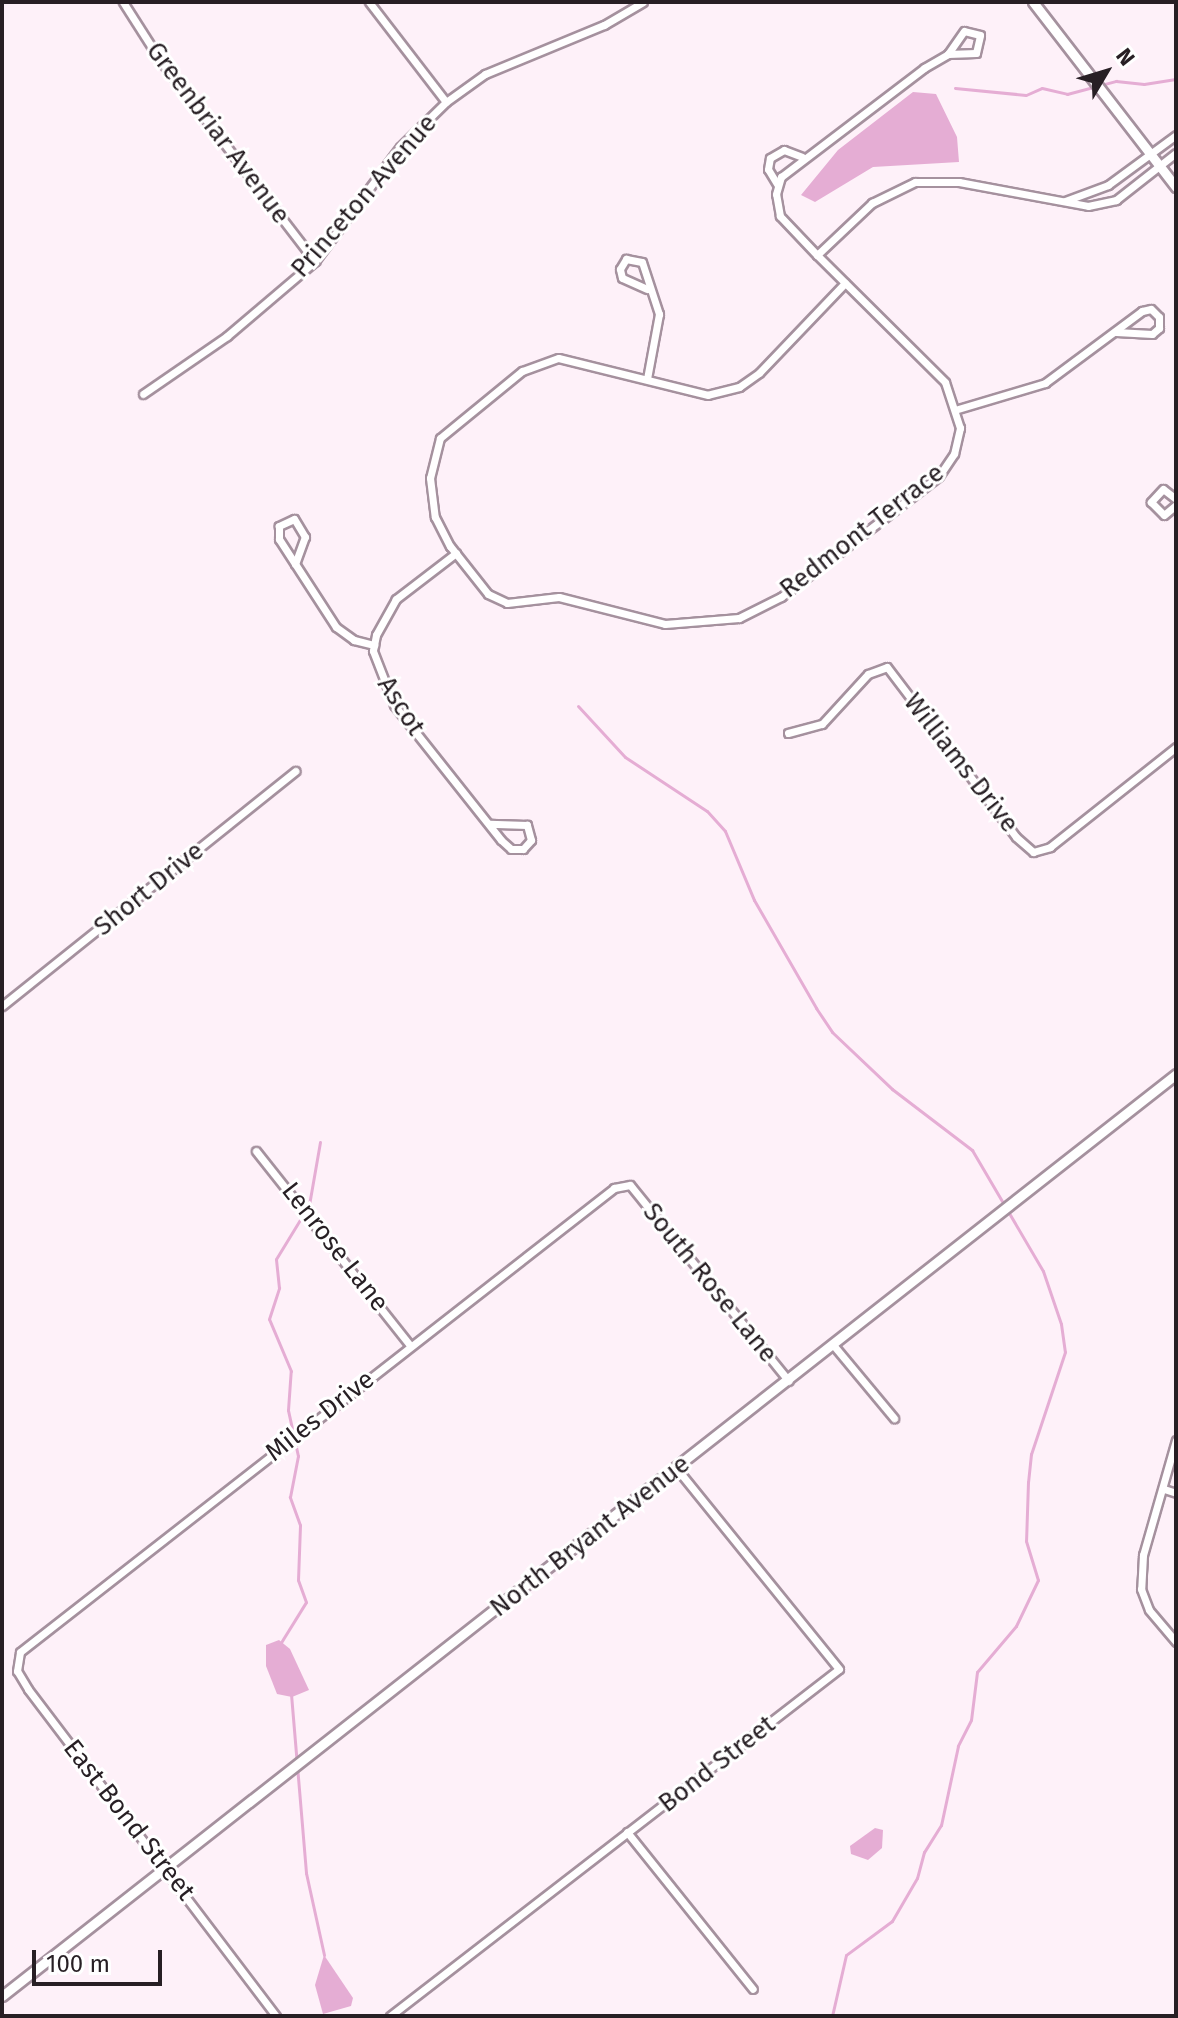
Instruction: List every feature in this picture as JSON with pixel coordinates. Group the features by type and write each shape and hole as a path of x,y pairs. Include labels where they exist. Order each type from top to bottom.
{"street":[{"name":"Greenbriar Avenue","path":"123,2 160,60 315,261"},
{"path":"369,2 446,102"},
{"name":"Princeton Avenue","path":"143,394 227,336 315,261 400,147 446,102 485,74 604,25 643,2"},
{"path":"1033,2 1176,187"},
{"path":"777,184 802,157 948,54 964,31 980,35 976,53 948,54"},
{"path":"1063,202 1108,185 1176,135"},
{"path":"802,157 784,150 774,154 768,169 777,184 780,216 945,382 958,409 1045,383 1145,310 1153,311 1160,320 1152,334 1116,332"},
{"path":"817,255 872,203 915,182 959,182 1088,206 1116,200 1176,153"},
{"path":"647,289 622,278 620,266 626,259 642,262 647,289 659,314 647,379"},
{"name":"Redmont Terrace","path":"845,283 739,387 708,395 576,360 539,362 440,438 430,478 435,517 456,553 488,594 507,603 559,597 665,624 739,618 781,597 939,476 957,446 958,409"},
{"path":"295,564 305,537 294,519 277,532 295,564 336,627 354,640 374,645"},
{"name":"Ascot","path":"456,553 396,599 374,645 378,673 394,705 489,824 511,849 523,849 531,840 527,825 489,824"},
{"name":"Williams Drive","path":"788,733 822,724 868,674 887,667 1016,837 1033,852 1050,847 1176,747"},
{"name":"Short Drive","path":"2,1006 295,771"},
{"name":"North Bryant Avenue","path":"2,1996 834,1346 1176,1074"},
{"name":"Lenrose Lane","path":"256,1151 410,1345"},
{"name":"Miles Drive","path":"18,1659 29,1643 593,1200 630,1185"},
{"name":"South Rose Lane","path":"630,1185 789,1381"},
{"path":"834,1346 894,1418"},
{"path":"1176,1440 1143,1555 1141,1593 1176,1642"},
{"name":"Bond Street","path":"390,2016 839,1669 677,1469"},
{"path":"1164,1489 1176,1493"},
{"name":"East Bond Street","path":"18,1659 17,1671 28,1689 276,2016"},
{"path":"627,1832 753,1989"}],"shaded area":[{"path":"913,92 936,94 957,137 959,162 873,167 815,202 801,195 838,150"},
{"path":"279,1640 290,1649 309,1690 292,1697 277,1694 266,1666 266,1645"},
{"path":"875,1828 883,1830 882,1848 868,1860 851,1854 850,1846"},
{"path":"324,1955 353,1998 351,2006 323,2014 315,1985"}],"waterway":[{"path":"955,88 1026,95 1042,88 1067,94 1116,81 1144,84 1176,79"},
{"path":"578,706 625,757 707,811 725,831 754,900 832,1032 892,1089 972,1150 1043,1271 1061,1324 1065,1352 1031,1454 1028,1482 1026,1541 1038,1580 1016,1626 977,1672 971,1720 958,1746 941,1825 924,1852 917,1878 892,1921 846,1955 832,2016"},
{"path":"280,1644 306,1602 298,1580 300,1525 290,1497 298,1456 288,1410 291,1371 269,1319 279,1288 276,1259 309,1205 320,1142"},
{"path":"291,1694 306,1873 324,1955"}]}
